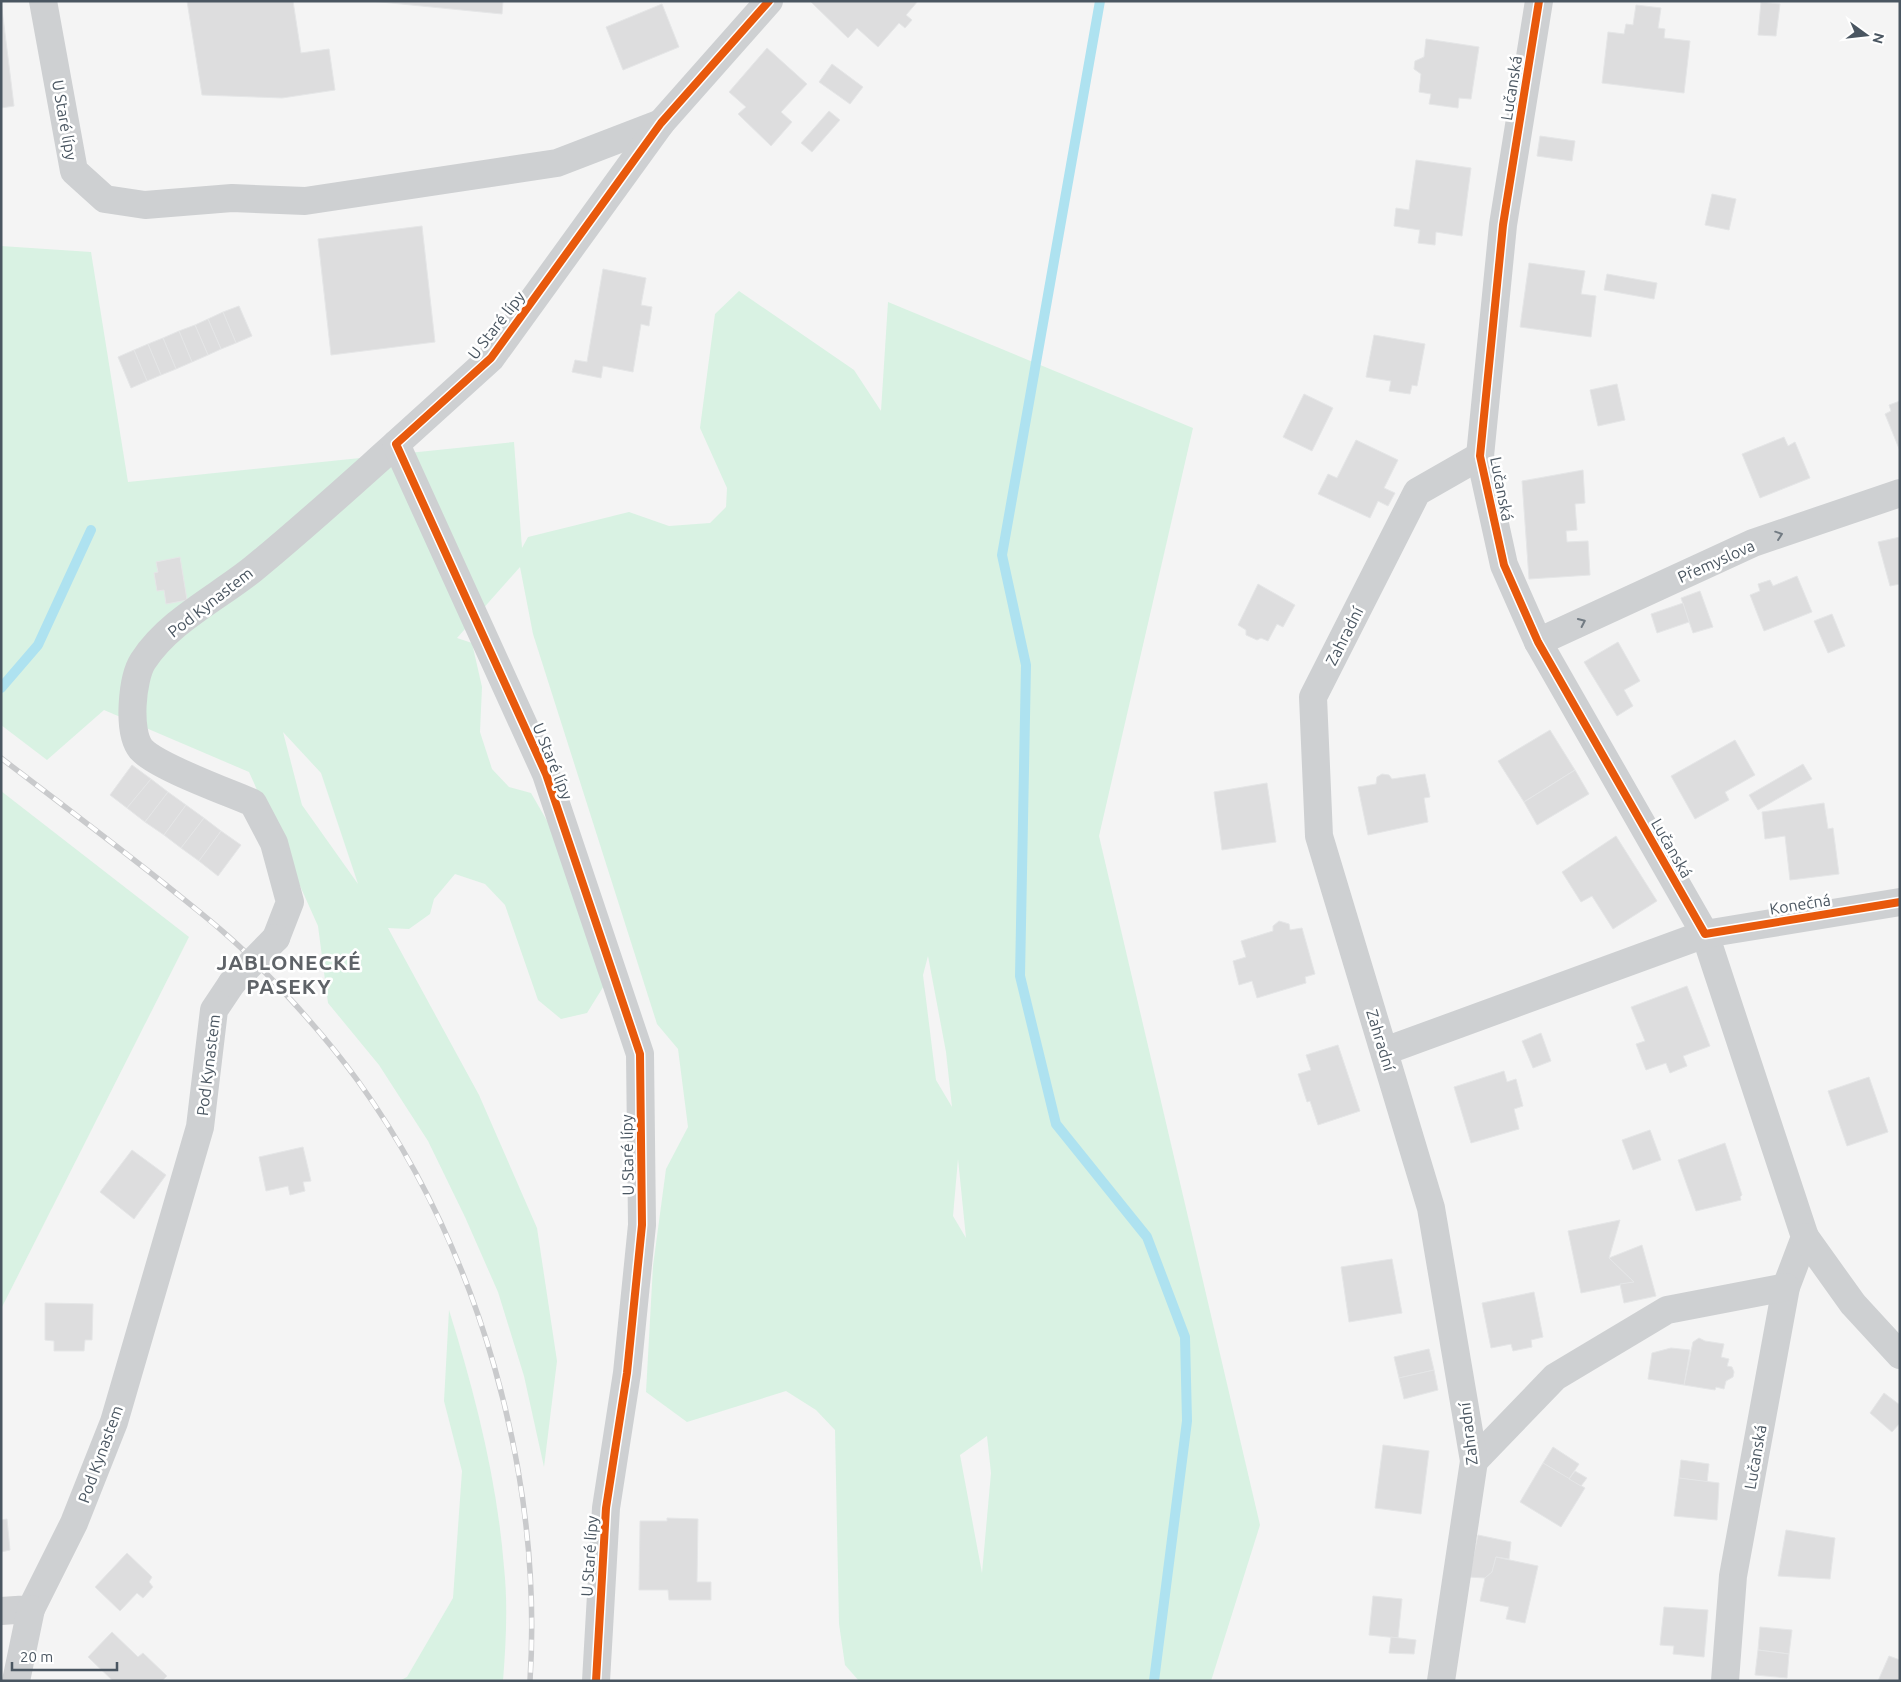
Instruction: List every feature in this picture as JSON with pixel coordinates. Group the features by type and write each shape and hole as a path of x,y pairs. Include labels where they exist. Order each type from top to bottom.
{"street":[{"name":"U Staré lípy","path":"44,1 74,170 105,199 145,205 232,198 305,200 557,163 661,123"},
{"name":"U Staré lípy","path":"596,1681 606,1508 627,1373 642,1225 640,1054 546,774 396,444 491,358 661,123 769,1"},
{"name":"Lučanská","path":"1539,1 1503,225 1480,456 1504,565 1538,642 1705,934 1805,1237 1853,1304 1900,1355"},
{"name":"Pod Kynastem","path":"16,1681 31,1609 74,1523 114,1422 200,1127 214,1010 232,983 276,938 290,902 274,843 253,803 166,766 140,748 134,728 134,684 143,661 169,632 253,569 396,444"},
{"name":"Zahradní","path":"1441,1681 1474,1461 1432,1208 1319,836 1313,697 1417,492 1480,456"},
{"name":"Přemyslova","path":"1538,642 1753,543 1900,493"},
{"name":"Konečná","path":"1385,1051 1705,934 1900,902"},
{"name":"Lučanská","path":"1725,1681 1733,1576 1786,1287 1805,1237"},
{"path":"1474,1461 1555,1377 1667,1310 1786,1287"},
{"path":"1,1611 31,1609"}],"green space":[{"path":"1,246 91,252 128,482 514,442 522,548 528,537 629,512 669,526 710,523 726,507 727,488 700,428 715,314 739,291 854,370 881,411 888,302 1193,428 1099,836 1260,1525 1211,1681 859,1681 845,1665 839,1624 835,1430 816,1410 786,1391 687,1422 646,1392 653,1266 666,1169 688,1127 678,1049 657,1024 533,634 520,567 457,638 472,643 482,687 480,732 492,769 509,787 531,793 561,845 605,984 587,1013 561,1019 538,1000 505,905 485,884 455,874 434,899 430,914 409,929 388,928 479,1095 537,1228 557,1361 544,1467 524,1376 498,1292 465,1217 428,1141 379,1065 328,1003 318,926 249,772 104,710 47,760 1,725","holes":["283,732 321,773 358,884 302,805","928,956 946,1052 952,1107 936,1080 923,975","958,1159 966,1238 953,1216","987,1436 991,1473 982,1573 960,1455"]},
{"path":"1,791 189,937 1,1309"},
{"path":"449,1310 468,1373 484,1437 501,1534 506,1595 503,1681 399,1681 407,1677 453,1598 462,1471 444,1401"}],"building":[{"path":"1,1 14,106 1,108"},
{"path":"187,1 293,1 301,53 329,49 335,90 282,98 202,95"},
{"path":"371,1 503,1 502,14"},
{"path":"810,1 918,1 906,15 912,20 905,28 899,23 878,47 857,28 848,38"},
{"path":"1761,2 1780,4 1776,36 1758,35"},
{"path":"662,4 679,47 623,70 606,27"},
{"path":"1636,5 1661,8 1658,28 1665,29 1664,38 1690,41 1684,93 1602,83 1608,32 1624,34 1626,24 1633,25"},
{"path":"1426,39 1479,47 1471,99 1459,98 1458,108 1429,104 1431,94 1419,92 1421,74 1414,69 1415,61 1424,57"},
{"path":"767,48 807,84 781,112 792,122 771,146 738,114 746,107 729,92"},
{"path":"832,64 863,87 850,104 819,82"},
{"path":"829,111 840,120 812,152 801,143"},
{"path":"1540,136 1575,141 1572,161 1537,156"},
{"path":"1416,160 1471,168 1462,236 1436,232 1435,245 1418,243 1420,230 1394,226 1396,208 1409,210"},
{"path":"1712,194 1736,199 1729,230 1705,225"},
{"path":"422,226 435,342 331,355 318,239"},
{"path":"1529,263 1585,271 1581,294 1596,296 1591,337 1520,327"},
{"path":"603,269 646,278 641,305 652,307 649,326 641,324 633,372 603,366 601,378 572,372 575,360 587,362"},
{"path":"1607,274 1657,283 1654,299 1604,290"},
{"path":"239,306 252,336 236,343 223,312"},
{"path":"223,312 236,343 221,349 208,319"},
{"path":"208,319 221,349 208,355 195,325"},
{"path":"195,325 208,355 192,362 179,331"},
{"path":"179,331 192,362 176,369 163,338"},
{"path":"1374,335 1425,344 1417,386 1412,385 1410,394 1389,391 1391,381 1366,377"},
{"path":"163,338 176,369 161,375 148,344"},
{"path":"148,344 161,375 147,381 134,350"},
{"path":"134,350 147,381 131,388 118,357"},
{"path":"1617,384 1625,420 1598,426 1590,390"},
{"path":"1304,394 1333,408 1312,451 1283,437"},
{"path":"1900,401 1900,451 1885,414 1891,411 1889,405"},
{"path":"1784,437 1788,446 1795,442 1810,478 1760,498 1742,454"},
{"path":"1356,440 1398,460 1384,488 1395,493 1388,506 1378,501 1370,518 1318,494 1328,474 1337,478"},
{"path":"1583,470 1585,503 1575,504 1577,530 1566,531 1567,542 1588,541 1590,575 1529,579 1522,481"},
{"path":"1900,537 1900,584 1890,586 1878,542"},
{"path":"180,557 187,600 166,604 164,590 157,591 154,573 158,572 156,562"},
{"path":"1797,576 1812,612 1764,631 1750,595 1760,591 1758,584 1770,580 1773,586"},
{"path":"1258,584 1295,605 1283,627 1277,624 1268,641 1261,638 1257,640 1246,635 1246,630 1238,625"},
{"path":"1700,591 1713,627 1693,633 1681,598"},
{"path":"1683,603 1689,622 1657,633 1651,614"},
{"path":"1832,614 1845,646 1828,653 1814,621"},
{"path":"1618,642 1640,681 1624,690 1633,706 1617,716 1584,662"},
{"path":"1550,730 1575,770 1524,802 1498,761"},
{"path":"1735,740 1755,775 1725,792 1729,800 1695,819 1671,776"},
{"path":"1803,764 1812,779 1758,810 1749,795"},
{"path":"132,765 151,779 127,808 110,795"},
{"path":"1575,770 1589,794 1537,825 1524,802"},
{"path":"1382,774 1389,775 1392,779 1425,774 1430,797 1424,798 1428,822 1368,835 1358,787 1376,784 1377,777"},
{"path":"151,779 168,792 145,822 127,808"},
{"path":"1267,783 1276,842 1222,850 1214,792"},
{"path":"168,792 186,805 164,835 145,822"},
{"path":"1824,803 1828,829 1833,828 1839,874 1790,880 1785,836 1765,839 1762,812"},
{"path":"186,805 204,818 181,848 164,835"},
{"path":"204,818 221,831 199,861 181,848"},
{"path":"221,831 241,845 218,876 199,861"},
{"path":"1616,836 1657,901 1613,929 1592,896 1581,902 1562,872"},
{"path":"1279,921 1289,924 1290,930 1302,928 1315,974 1305,977 1306,983 1257,998 1252,981 1239,985 1233,961 1246,957 1241,941 1273,931 1273,926"},
{"path":"1687,986 1710,1046 1683,1056 1687,1066 1670,1073 1666,1063 1646,1070 1636,1044 1645,1041 1631,1007"},
{"path":"1541,1033 1551,1061 1533,1068 1522,1041"},
{"path":"1338,1045 1360,1111 1318,1125 1310,1101 1307,1102 1298,1074 1311,1070 1306,1055"},
{"path":"1504,1071 1507,1082 1516,1079 1523,1106 1514,1109 1519,1129 1471,1143 1454,1087"},
{"path":"1869,1077 1888,1132 1847,1146 1828,1091"},
{"path":"1650,1130 1661,1160 1633,1170 1622,1140"},
{"path":"1725,1143 1742,1195 1740,1197 1741,1200 1696,1211 1678,1160"},
{"path":"303,1147 311,1181 303,1182 305,1191 290,1195 288,1186 266,1191 259,1157"},
{"path":"132,1150 166,1175 134,1219 100,1192"},
{"path":"1620,1220 1609,1258 1634,1282 1581,1293 1568,1231"},
{"path":"1642,1245 1656,1296 1624,1303 1620,1284 1634,1282 1609,1258"},
{"path":"1392,1259 1402,1313 1349,1322 1341,1267"},
{"path":"1534,1292 1543,1337 1531,1340 1532,1347 1513,1351 1511,1344 1491,1348 1482,1303"},
{"path":"45,1303 93,1304 92,1340 85,1340 84,1351 54,1351 54,1341 45,1340"},
{"path":"1699,1338 1705,1341 1724,1344 1721,1357 1729,1359 1727,1366 1732,1367 1734,1372 1733,1377 1726,1381 1724,1389 1716,1387 1715,1390 1684,1385 1693,1342"},
{"path":"1671,1348 1690,1350 1684,1385 1648,1379 1652,1353"},
{"path":"1429,1349 1434,1370 1399,1378 1394,1357"},
{"path":"1434,1370 1438,1390 1404,1399 1399,1378"},
{"path":"1884,1393 1900,1405 1900,1423 1892,1432 1870,1413"},
{"path":"1383,1445 1429,1451 1421,1514 1375,1508"},
{"path":"1553,1447 1579,1464 1569,1479 1543,1463"},
{"path":"1681,1460 1709,1464 1707,1482 1679,1478"},
{"path":"1543,1463 1585,1488 1561,1527 1520,1502"},
{"path":"1575,1471 1587,1478 1581,1486 1569,1479"},
{"path":"1679,1478 1719,1483 1717,1520 1674,1516"},
{"path":"667,1518 698,1519 697,1582 711,1582 711,1600 669,1600 668,1590 639,1590 640,1521 667,1521"},
{"path":"7,1519 10,1550 1,1552 1,1520"},
{"path":"1786,1530 1835,1538 1830,1579 1778,1576"},
{"path":"1478,1535 1511,1542 1509,1559 1496,1557 1492,1572 1485,1578 1469,1577"},
{"path":"127,1553 152,1577 149,1582 153,1587 143,1598 137,1593 120,1611 95,1587"},
{"path":"1496,1557 1538,1566 1525,1623 1506,1619 1509,1607 1480,1601 1485,1578 1492,1572"},
{"path":"1373,1596 1402,1599 1398,1638 1369,1635"},
{"path":"1664,1607 1708,1610 1704,1657 1673,1654 1674,1646 1660,1645"},
{"path":"1760,1627 1792,1630 1789,1654 1758,1650"},
{"path":"112,1632 138,1657 143,1653 167,1676 162,1681 113,1681 88,1657"},
{"path":"1391,1637 1416,1640 1414,1654 1389,1653"},
{"path":"1758,1650 1789,1654 1787,1678 1755,1675"},
{"path":"1889,1656 1900,1660 1900,1681 1878,1681"}],"waterway":[{"path":"1100,1 1002,555 1026,665 1020,976 1056,1124 1147,1237 1185,1337 1187,1421 1154,1681"},
{"path":"1,688 38,645 91,530"}],"railway":[{"path":"1,758 166,885 237,944 298,1008 335,1051 358,1081 401,1147 438,1217 469,1290 494,1366 513,1444 526,1524 531,1603 530,1681"}],"cycle path":[{"path":"596,1681 606,1508 627,1373 642,1225 640,1054 546,774 396,444 491,358 661,123 769,1"},
{"path":"1539,1 1503,225 1480,456 1504,565 1538,642 1705,934 1900,902"}],"district":[{"name":"JABLONECKÉ PASEKY","path":"289,974"}]}
